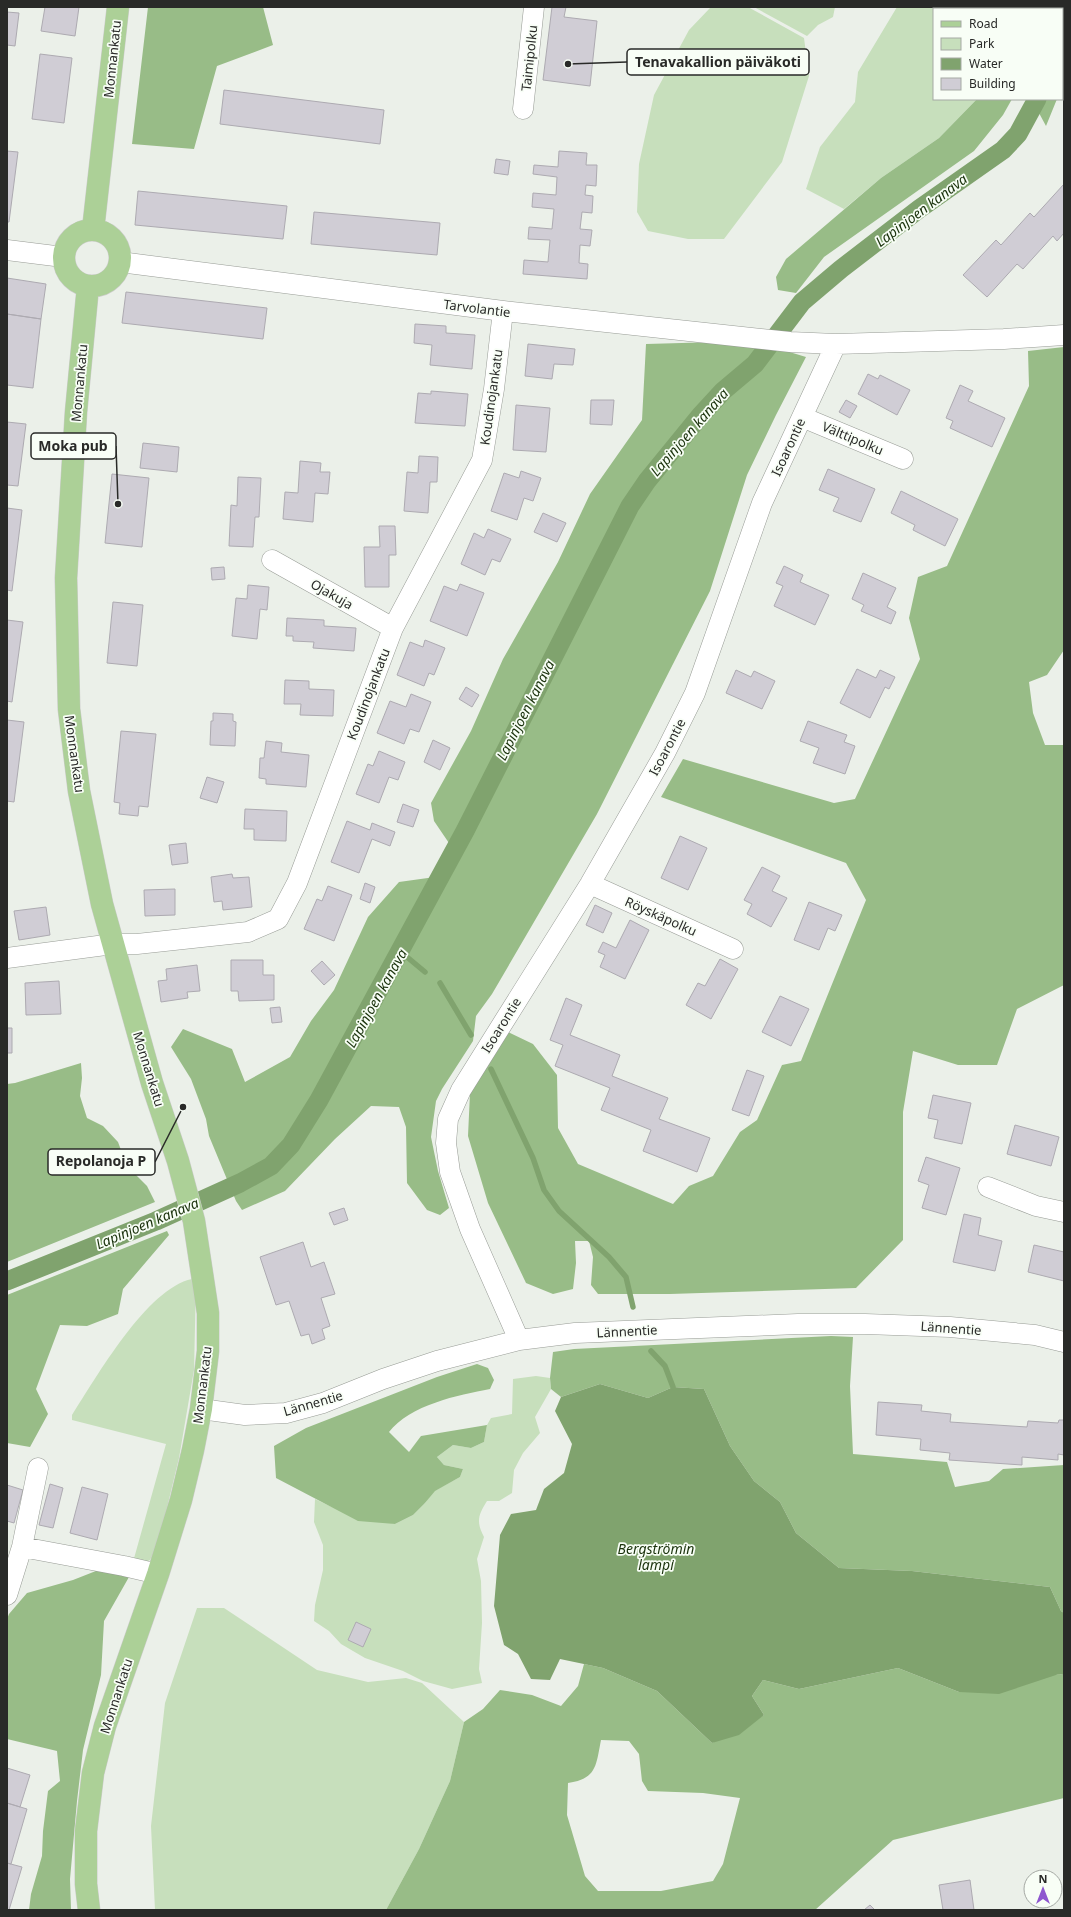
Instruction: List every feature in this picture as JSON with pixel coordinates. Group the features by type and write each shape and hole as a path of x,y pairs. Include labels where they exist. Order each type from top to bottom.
{"main road":[{"name":"Monnankatu","path":"94,230 118,7"},
{"path":"94,230 106,234 117,243 120,253 120,262 113,277 105,283 98,286 88,286 78,283 70,277 64,267 63,257 64,249 69,240 79,232 94,230"},
{"name":"Monnankatu","path":"88,286 76,412 66,578 69,709 79,791 102,904 152,1083 178,1161 194,1221 208,1313 208,1351 201,1409 181,1500 158,1574 105,1726 93,1773 86,1831 86,1884 89,1910"}],"street":[{"name":"Taimipolku","path":"523,109 534,7"},
{"path":"7,250 63,257"},
{"name":"Tarvolantie","path":"120,262 503,311 758,339 836,344"},
{"name":"Koudinojankatu","path":"7,958 113,944 137,944 248,932 278,919 297,883 393,628 482,460 494,389 503,311"},
{"path":"836,344 1004,339 1064,335"},
{"name":"Isoarontie","path":"519,1340 470,1229 450,1172 446,1142 448,1119 461,1090 590,884 665,753 695,693 762,503 836,344"},
{"name":"Välttipolku","path":"802,417 903,459"},
{"name":"Ojakuja","path":"272,560 393,628"},
{"name":"Röyskäpolku","path":"590,884 733,948"},
{"path":"988,1188 1036,1206 1064,1212"},
{"name":"Lännentie","path":"201,1409 245,1415 286,1413 323,1403 383,1379 437,1361 519,1340 575,1333 806,1324 950,1327 1035,1335 1064,1342"},
{"path":"7,1595 22,1547 38,1468"},
{"path":"22,1547 158,1574"}],"green space":[{"path":"708,7 748,7 804,38 809,76 782,162 724,239 688,239 648,231 637,212 639,164 654,95 689,30 710,8"},
{"path":"754,7 835,7 833,17 818,25 807,36"},
{"path":"897,7 1022,7 933,8 933,100 976,100 939,138 881,178 844,209 806,189 820,147 855,102 858,72"},
{"path":"192,1279 196,1283 194,1370 179,1458 158,1545 150,1560 144,1563 133,1562 166,1444 72,1420 72,1415 124,1336 141,1316 158,1299 175,1286"},
{"path":"536,1376 550,1378 551,1389 535,1417 540,1433 523,1453 514,1470 512,1493 499,1501 487,1501 479,1519 481,1532 484,1537 477,1559 481,1581 482,1623 479,1669 482,1683 452,1689 423,1681 403,1671 365,1658 341,1644 329,1631 314,1621 315,1605 323,1570 323,1545 314,1522 315,1499 332,1507 395,1524 413,1515 434,1491 460,1477 463,1469 444,1465 437,1457 453,1445 471,1448 484,1442 487,1425 491,1418 512,1414 513,1379"},
{"path":"197,1608 224,1608 317,1670 368,1682 406,1678 422,1683 464,1722 450,1781 419,1849 386,1910 155,1910 151,1826 165,1703"}],"shaded area":[{"path":"148,7 263,7 273,45 217,66 194,149 132,144"},
{"path":"1064,7 1063,10 1063,8 1022,8"},
{"path":"976,100 1011,100 1003,115 974,151 824,257 796,293 778,290 776,277 786,259 881,178 939,138"},
{"path":"1046,100 1057,100 1046,126 1039,113"},
{"path":"753,341 806,357 747,475 710,591 597,814 492,994 476,1016 473,1041 436,1101 431,1137 438,1171 449,1208 440,1215 427,1210 407,1183 406,1127 399,1107 371,1106 335,1139 285,1191 242,1210 236,1201 209,1136 206,1119 191,1079 171,1047 183,1029 232,1049 245,1082 290,1057 311,1021 334,990 368,917 399,882 435,877 453,849 434,821 431,803 471,731 503,659 558,562 590,494 642,420 646,344"},
{"path":"1064,347 1064,650 1047,675 1029,682 1033,713 1045,745 1064,745 1064,985 1017,1009 997,1065 958,1065 913,1051 903,1112 903,1240 856,1288 670,1294 598,1294 591,1285 593,1257 589,1241 575,1241 576,1263 573,1289 553,1294 526,1283 488,1203 468,1136 470,1093 508,1032 533,1044 557,1075 558,1128 578,1164 673,1204 689,1186 713,1176 740,1132 757,1120 782,1065 801,1061 866,900 846,863 661,797 683,759 834,803 855,799 920,659 909,618 918,577 947,566 1029,386 1028,351"},
{"path":"81,1063 82,1078 80,1096 87,1118 103,1126 118,1142 127,1166 147,1186 155,1202 7,1262 7,1084 15,1083"},
{"path":"167,1231 169,1235 123,1289 118,1314 87,1326 60,1325 36,1389 48,1414 30,1447 7,1443 7,1295"},
{"path":"831,1336 853,1337 850,1386 853,1454 947,1462 955,1487 989,1481 1003,1469 1064,1465 1064,1613 1061,1611 1050,1587 912,1571 839,1568 796,1533 780,1502 754,1481 730,1446 704,1389 673,1387 648,1398 600,1384 561,1397 551,1389 550,1378 553,1352 574,1349"},
{"path":"477,1364 488,1368 494,1380 490,1389 464,1394 422,1408 398,1423 389,1432 409,1452 421,1436 487,1425 484,1442 471,1448 453,1445 437,1457 444,1465 463,1469 460,1477 435,1491 413,1515 395,1524 358,1521 276,1478 274,1446 306,1428 437,1377"},
{"path":"101,1569 129,1577 104,1621 101,1675 83,1750 77,1801 70,1879 71,1910 29,1910 31,1894 42,1856 43,1831 48,1791 60,1781 57,1751 7,1739 7,1619 9,1614 27,1593 73,1580"},
{"path":"584,1664 603,1668 657,1691 712,1743 764,1715 752,1696 763,1680 799,1689 898,1668 959,1692 1059,1674 1064,1675 1064,1798 893,1840 815,1910 386,1910 419,1849 450,1781 464,1722 483,1709 500,1690 532,1695 561,1706 578,1686","holes":["601,1740 629,1741 639,1754 642,1781 648,1791 703,1793 740,1798 723,1864 713,1881 661,1891 598,1891 585,1876 567,1815 568,1783 585,1778 594,1769"]}],"water":[{"name":"Bergströmin lampi","path":"600,1384 648,1398 673,1387 704,1389 730,1446 754,1481 780,1502 796,1533 839,1568 912,1571 1050,1587 1061,1611 1064,1613 1064,1675 1059,1674 999,1694 959,1692 898,1668 799,1689 763,1680 752,1696 764,1715 739,1735 712,1743 657,1691 603,1668 560,1659 550,1680 531,1679 518,1654 504,1645 494,1606 500,1535 511,1514 536,1510 544,1489 564,1473 572,1444 555,1411 561,1397"}],"building":[{"path":"45,7 79,7 75,36 41,31"},
{"path":"552,7 566,7 564,17 597,21 590,86 543,80"},
{"path":"7,12 19,13 15,46 7,45"},
{"path":"40,54 72,58 64,123 32,119"},
{"path":"224,90 384,110 380,144 220,124"},
{"path":"7,151 18,152 9,222 7,222"},
{"path":"559,151 587,153 586,165 597,165 596,186 586,185 585,195 593,196 592,213 582,212 580,229 592,230 590,246 580,245 579,263 588,264 587,279 523,274 524,260 548,262 550,240 528,239 529,227 552,229 554,209 532,207 533,193 556,195 557,177 533,174 534,165 558,167"},
{"path":"496,159 510,161 508,175 494,173"},
{"path":"1064,184 1064,233 1057,241 1053,236 1023,269 1017,264 987,297 963,275 996,240 1001,245 1030,213 1034,217"},
{"path":"138,191 287,206 283,239 135,225"},
{"path":"314,212 440,223 437,255 311,244"},
{"path":"7,278 46,284 41,319 7,314"},
{"path":"126,292 267,308 263,339 122,323"},
{"path":"7,314 41,319 33,388 7,385"},
{"path":"415,324 446,326 446,333 475,335 472,369 430,365 432,345 414,343"},
{"path":"528,344 575,349 573,365 554,364 552,379 525,376"},
{"path":"868,374 878,379 880,375 910,390 897,415 858,394"},
{"path":"960,385 973,391 968,401 1005,418 992,447 950,428 953,421 946,418"},
{"path":"431,391 468,394 465,426 415,423 418,393 431,394"},
{"path":"591,400 614,400 612,425 590,424"},
{"path":"846,400 857,406 850,418 839,412"},
{"path":"516,405 550,408 546,452 513,450"},
{"path":"7,422 26,424 18,486 7,485"},
{"path":"143,443 179,447 177,472 140,468"},
{"path":"419,456 438,457 437,482 430,482 428,513 404,511 407,472 418,473"},
{"path":"300,461 321,463 320,472 330,472 328,494 315,493 313,522 283,519 285,492 298,493"},
{"path":"828,469 875,489 861,522 833,511 839,498 819,490"},
{"path":"521,471 541,478 533,501 524,498 517,520 491,511 504,473 519,478"},
{"path":"112,474 149,478 142,547 105,543"},
{"path":"238,477 261,478 259,517 255,517 253,547 229,546 231,505 237,506"},
{"path":"901,491 958,519 945,546 913,530 915,525 891,513"},
{"path":"7,508 22,510 12,591 7,590"},
{"path":"543,513 566,523 557,542 534,532"},
{"path":"379,526 395,526 396,555 389,555 389,587 365,587 364,547 380,547"},
{"path":"488,529 511,539 500,562 492,559 485,575 461,564 474,533 484,538"},
{"path":"784,566 803,575 800,582 829,595 815,625 774,606 783,586 776,583"},
{"path":"224,567 225,579 212,580 211,568"},
{"path":"863,573 896,588 887,607 896,612 891,624 861,611 864,605 852,599"},
{"path":"460,584 484,593 467,636 430,621 444,586 457,591"},
{"path":"248,585 269,587 267,610 260,609 257,639 232,636 236,598 247,599"},
{"path":"113,602 143,605 137,666 107,663"},
{"path":"287,618 324,620 324,626 356,628 354,651 313,648 314,642 293,641 293,636 286,636"},
{"path":"7,620 23,622 12,702 7,701"},
{"path":"425,640 445,648 434,675 429,673 424,686 397,675 410,642 423,647"},
{"path":"857,669 876,678 880,670 895,677 889,689 885,687 870,718 840,703"},
{"path":"736,670 751,677 754,671 775,681 762,709 726,693"},
{"path":"285,680 309,681 309,689 334,690 333,716 300,715 301,704 284,704"},
{"path":"466,687 479,695 472,707 459,699"},
{"path":"411,694 431,702 419,732 410,729 404,744 377,733 390,701 406,707"},
{"path":"213,713 233,714 233,721 236,722 235,746 210,745 211,721 213,721"},
{"path":"7,720 24,722 14,802 7,801"},
{"path":"808,721 847,735 844,742 855,746 845,774 813,763 819,748 800,741"},
{"path":"121,731 156,734 148,807 139,806 138,816 119,814 120,803 114,802"},
{"path":"433,740 450,748 440,770 424,762"},
{"path":"266,741 282,743 281,752 309,755 306,787 266,784 266,779 259,778 260,758 264,758"},
{"path":"379,751 405,762 398,780 389,777 379,803 356,794 368,764 373,766"},
{"path":"207,777 224,782 217,803 200,798"},
{"path":"403,804 419,810 413,827 397,822"},
{"path":"245,809 287,811 286,841 254,840 254,829 244,829"},
{"path":"347,821 370,830 372,823 395,832 390,846 372,839 359,873 331,862"},
{"path":"680,836 707,848 688,890 661,878"},
{"path":"186,843 188,863 172,865 169,845"},
{"path":"762,867 780,876 772,891 787,898 771,927 747,914 752,904 744,900"},
{"path":"232,874 233,878 249,877 252,907 223,910 222,901 214,902 211,877"},
{"path":"365,883 375,887 370,903 360,899"},
{"path":"328,886 352,895 334,941 304,929 317,899 322,901"},
{"path":"175,889 175,915 145,916 144,890"},
{"path":"809,902 842,915 835,931 828,928 819,950 794,940"},
{"path":"595,905 612,913 603,933 586,925"},
{"path":"46,907 50,935 19,940 14,911"},
{"path":"630,920 649,930 625,979 600,967 605,955 598,952 603,942 616,948"},
{"path":"720,959 738,969 711,1019 686,1005 698,983 705,986"},
{"path":"231,960 263,960 263,975 274,975 274,1000 239,1001 238,991 231,991"},
{"path":"322,961 335,975 324,985 311,971"},
{"path":"197,965 200,991 187,992 188,998 161,1002 158,981 167,980 166,969"},
{"path":"59,981 61,1014 26,1015 25,983"},
{"path":"780,996 809,1009 791,1046 762,1032"},
{"path":"566,998 582,1005 570,1035 620,1055 612,1076 668,1098 659,1119 710,1138 697,1172 643,1151 651,1130 601,1110 610,1088 555,1066 563,1045 550,1040"},
{"path":"280,1007 282,1022 272,1023 270,1008"},
{"path":"7,1028 12,1028 12,1053 7,1053"},
{"path":"747,1070 764,1076 749,1116 732,1110"},
{"path":"933,1095 971,1103 962,1144 934,1138 938,1120 928,1118"},
{"path":"1015,1125 1059,1137 1051,1166 1007,1154"},
{"path":"926,1157 960,1168 946,1215 922,1208 929,1185 918,1181"},
{"path":"344,1208 348,1220 334,1225 329,1213"},
{"path":"964,1214 981,1218 978,1235 1002,1241 995,1271 953,1262"},
{"path":"303,1242 311,1267 324,1262 335,1294 321,1298 330,1326 322,1329 325,1339 312,1344 309,1334 301,1336 289,1301 276,1305 260,1257"},
{"path":"1034,1245 1064,1252 1064,1281 1028,1272"},
{"path":"878,1402 922,1405 921,1411 951,1414 950,1422 1027,1427 1028,1421 1058,1423 1059,1420 1064,1420 1064,1455 1058,1454 1058,1460 1022,1457 1022,1465 949,1460 950,1453 920,1450 921,1439 876,1435"},
{"path":"50,1484 63,1488 53,1528 39,1525"},
{"path":"7,1485 23,1490 14,1523 7,1521"},
{"path":"82,1487 108,1494 97,1540 70,1533"},
{"path":"356,1622 371,1629 363,1647 348,1640"},
{"path":"7,1768 30,1775 20,1807 7,1803"},
{"path":"7,1803 27,1809 11,1864 7,1863"},
{"path":"7,1863 22,1867 9,1910 7,1910"},
{"path":"970,1880 974,1910 943,1910 939,1885"},
{"path":"870,1905 875,1910 864,1910"}],"waterway":[{"name":"Lapinjoen kanava","path":"7,1281 156,1221 240,1183 271,1166 291,1145 319,1100 465,831 630,506 647,481 700,416 723,391 755,364 802,302 841,269 919,209 1003,150 1018,134 1036,100"},
{"path":"401,952 425,972"},
{"path":"440,983 471,1035"},
{"path":"491,1069 533,1158 544,1190 559,1211 609,1257 626,1277 633,1307"},
{"path":"651,1351 665,1366 673,1387"}],"place":[{"name":"Tenavakallion päiväkoti","path":"568,64"},
{"name":"Moka pub","path":"118,504"},
{"name":"Repolanoja P","path":"183,1107"}]}
